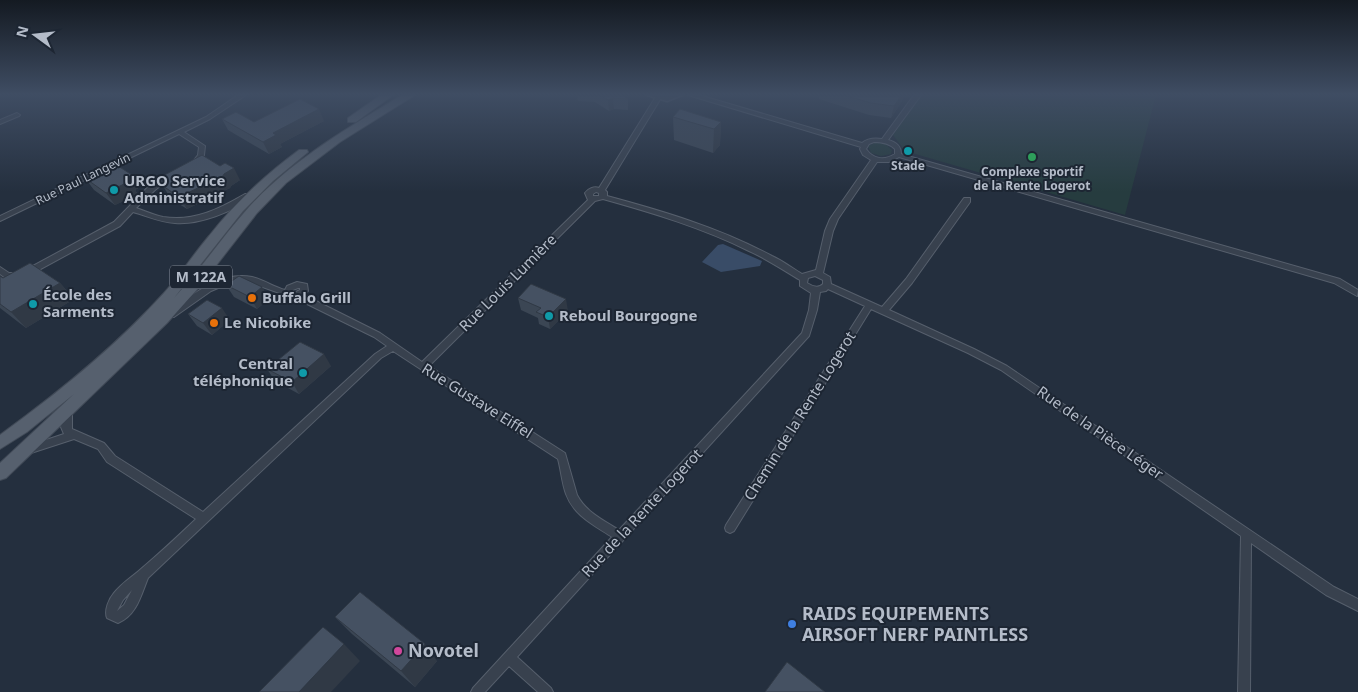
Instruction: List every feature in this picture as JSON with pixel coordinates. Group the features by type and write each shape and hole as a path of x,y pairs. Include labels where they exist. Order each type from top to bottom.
{"main road":[{"name":"M 122A","path":"0,443 64,393 145,320 169,295 219,231 253,194 301,154 341,127"},
{"name":"M 122A","path":"0,473 162,320 197,282 243,221 282,181 336,140 357,127"}],"street":[{"name":"Rue Paul Langevin","path":"0,219 189,127"},
{"path":"638,127 602,193 724,236 772,259 802,278 805,286 816,290 823,289 827,284 827,279 819,273 807,274 802,278"},
{"path":"799,127 864,146 873,140 884,141 896,146 898,155"},
{"path":"884,141 894,127"},
{"path":"180,132 202,146 203,150 202,155 193,165 185,168"},
{"path":"864,146 866,154 875,159 891,160 898,155"},
{"path":"898,155 1337,280 1357,293"},
{"path":"819,273 834,219 875,159"},
{"path":"0,270 7,276 21,276 117,224 162,180 178,172"},
{"name":"Rue Louis Lumière","path":"423,367 593,199 589,193 596,189 602,193"},
{"path":"133,210 144,212 160,219 180,222 206,218 227,209 253,194"},
{"path":"884,311 909,281 967,200"},
{"name":"Rue Gustave Eiffel","path":"162,320 203,292 231,280 242,278 252,280 288,293 293,286 301,285 305,288 302,298 377,335 392,347 562,456 575,504 584,515 619,536"},
{"name":"Rue de la Pièce Léger","path":"827,284 1004,368 1330,592 1358,606"},
{"name":"Rue de la Rente Logerot","path":"478,692 806,334 813,310 816,290"},
{"name":"Chemin de la Rente Logerot","path":"730,528 870,304"},
{"path":"144,574 378,356 392,347"},
{"path":"68,410 66,427 72,435 100,446 111,459 204,518"},
{"path":"24,451 72,435"},
{"path":"1244,692 1246,534"},
{"path":"510,658 547,692"}],"green space":[{"name":"Complexe sportif de la Rente Logerot","path":"898,127 1148,127 1125,215 905,151 893,135"},
{"path":"877,142 885,144 892,150 891,154 881,156 871,153 868,146"}],"water":[{"path":"723,244 762,261 760,266 721,272 702,262 718,245"}],"building":[{"path":"237,127 284,127 273,133 276,135 263,142"},
{"path":"202,155 220,166 225,163 234,168 223,176 179,197 163,186 165,182 159,178"},
{"path":"115,164 132,175 126,179 128,181 106,193 85,178"},
{"path":"30,263 60,283 11,312 0,304 0,276 3,278"},
{"path":"239,276 262,287 250,297 226,285"},
{"path":"531,284 566,299 548,317 536,312 541,308 518,298"},
{"path":"207,300 222,308 203,323 188,314"},
{"path":"300,342 324,354 292,382 267,369"},
{"path":"360,592 425,644 401,671 335,617"},
{"path":"323,627 344,644 299,692 259,692"},
{"path":"787,662 825,692 765,692"}],"place":[{"name":"Stade","path":"908,151"},
{"name":"Complexe sportif de la Rente Logerot","path":"1032,157"},
{"name":"URGO Service Administratif","path":"114,190"},
{"name":"Buffalo Grill","path":"252,298"},
{"name":"École des Sarments","path":"33,304"},
{"name":"Reboul Bourgogne","path":"549,316"},
{"name":"Le Nicobike","path":"214,323"},
{"name":"Central téléphonique","path":"303,373"},
{"name":"RAIDS EQUIPEMENTS AIRSOFT NERF PAINTLESS","path":"792,624"},
{"name":"Novotel","path":"398,651"}]}
